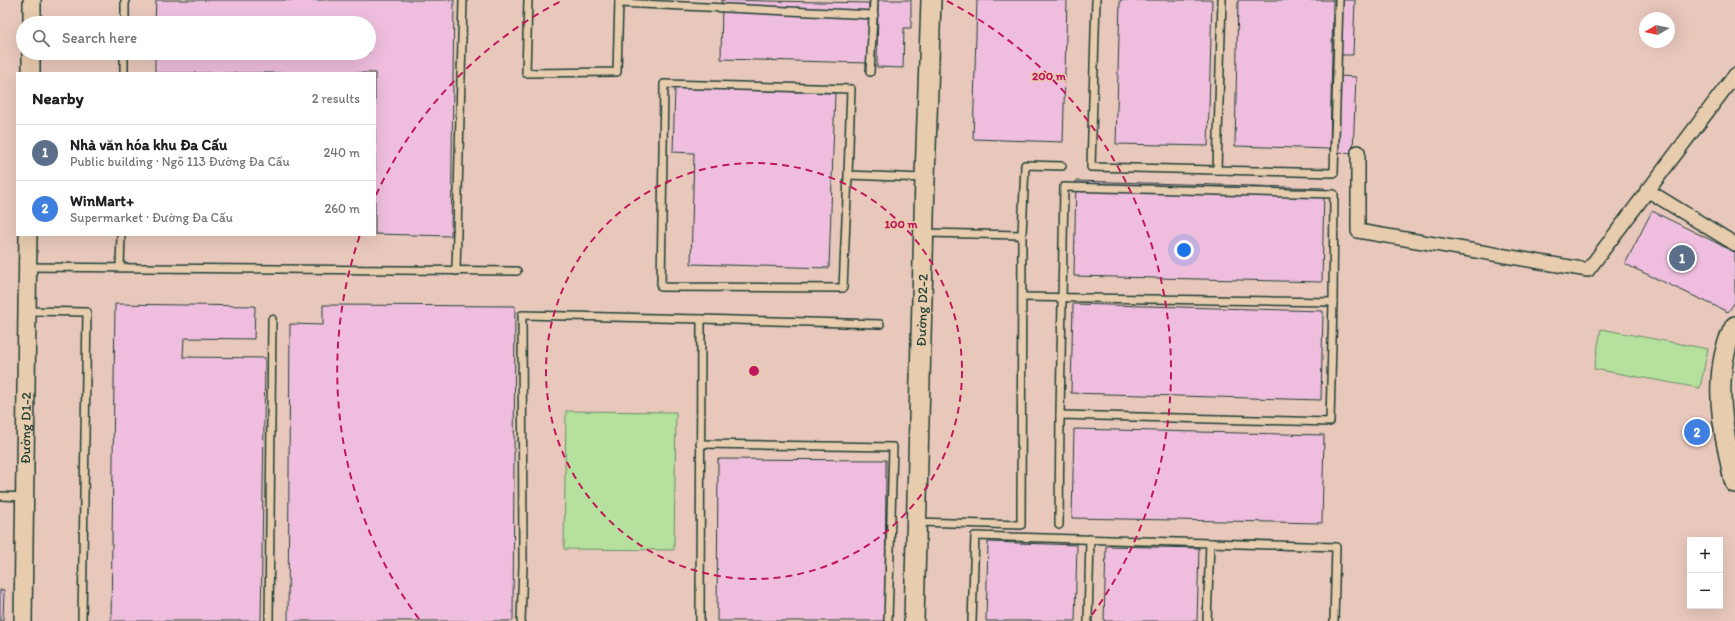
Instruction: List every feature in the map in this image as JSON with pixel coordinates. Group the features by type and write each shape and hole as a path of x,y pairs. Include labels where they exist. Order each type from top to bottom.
{"main road":[{"name":"Đường D2-2","path":"914,621 924,178 931,0"},
{"path":"1735,326 1725,354 1721,396 1728,418 1722,427 1735,483"}],"street":[{"path":"32,0 32,16"},
{"path":"31,60 31,72"},
{"path":"1358,152 1358,231 1588,270 1735,75"},
{"path":"1647,190 1735,244"},
{"name":"Đường D1-2","path":"23,621 28,236"}],"lane":[{"path":"125,0 125,16"},
{"path":"456,271 463,0"},
{"path":"528,0 526,72 617,72 619,2 874,15"},
{"path":"870,72 874,0"},
{"path":"1096,0 1091,167 1334,173 1338,0"},
{"path":"1217,170 1222,0"},
{"path":"124,60 124,72"},
{"path":"664,84 851,89 848,175 843,288 661,286 664,84"},
{"path":"917,522 1021,525 1022,235 1025,165 1062,166"},
{"path":"848,175 924,178"},
{"path":"1059,525 1061,297 1064,187 1334,194 1330,422 1060,415"},
{"path":"923,233 1022,235"},
{"path":"120,267 121,236"},
{"path":"27,267 517,271"},
{"path":"1022,297 1333,302"},
{"path":"26,311 87,312 82,621"},
{"path":"521,621 523,565 522,315 880,324"},
{"path":"269,621 272,319"},
{"path":"700,621 701,319"},
{"path":"700,444 893,447 888,621"},
{"path":"0,496 25,497"},
{"path":"972,621 975,536 1336,547 1334,621"},
{"path":"1088,621 1090,539"},
{"path":"1207,621 1210,543"}],"green space":[{"path":"1601,329 1708,349 1700,388 1594,369"},
{"path":"566,411 676,412 674,550 564,549"}],"building":[{"path":"156,0 454,0 451,236 376,234 376,72 155,72 155,60 376,60 376,16 155,16"},
{"path":"722,0 869,3 868,63 721,59"},
{"path":"878,0 911,0 911,28 904,28 903,68 877,67"},
{"path":"977,0 1067,0 1063,142 973,139"},
{"path":"1120,0 1212,0 1208,146 1116,144"},
{"path":"1238,0 1333,0 1330,149 1235,146"},
{"path":"1338,0 1355,0 1353,55 1337,55"},
{"path":"1339,76 1356,77 1353,153 1337,152"},
{"path":"675,88 835,93 829,268 691,264 694,153 673,152"},
{"path":"1076,181 1324,188 1322,282 1074,276"},
{"path":"1652,211 1735,252 1735,302 1728,312 1625,264"},
{"path":"115,304 255,306 254,339 184,338 183,357 265,358 261,621 111,621"},
{"path":"1073,304 1323,311 1321,400 1071,393"},
{"path":"323,305 515,306 513,621 288,621 290,324 323,325"},
{"path":"1074,429 1324,435 1322,523 1072,518"},
{"path":"718,459 886,460 885,621 717,621"},
{"path":"988,542 1077,545 1075,621 986,621"},
{"path":"1106,546 1199,548 1197,621 1104,621"},
{"path":"0,590 4,590 3,621 0,621"}],"place":[{"name":"Nhà văn hóa khu Đa Cấu","path":"1682,258"},
{"name":"WinMart+","path":"1697,432"}]}
